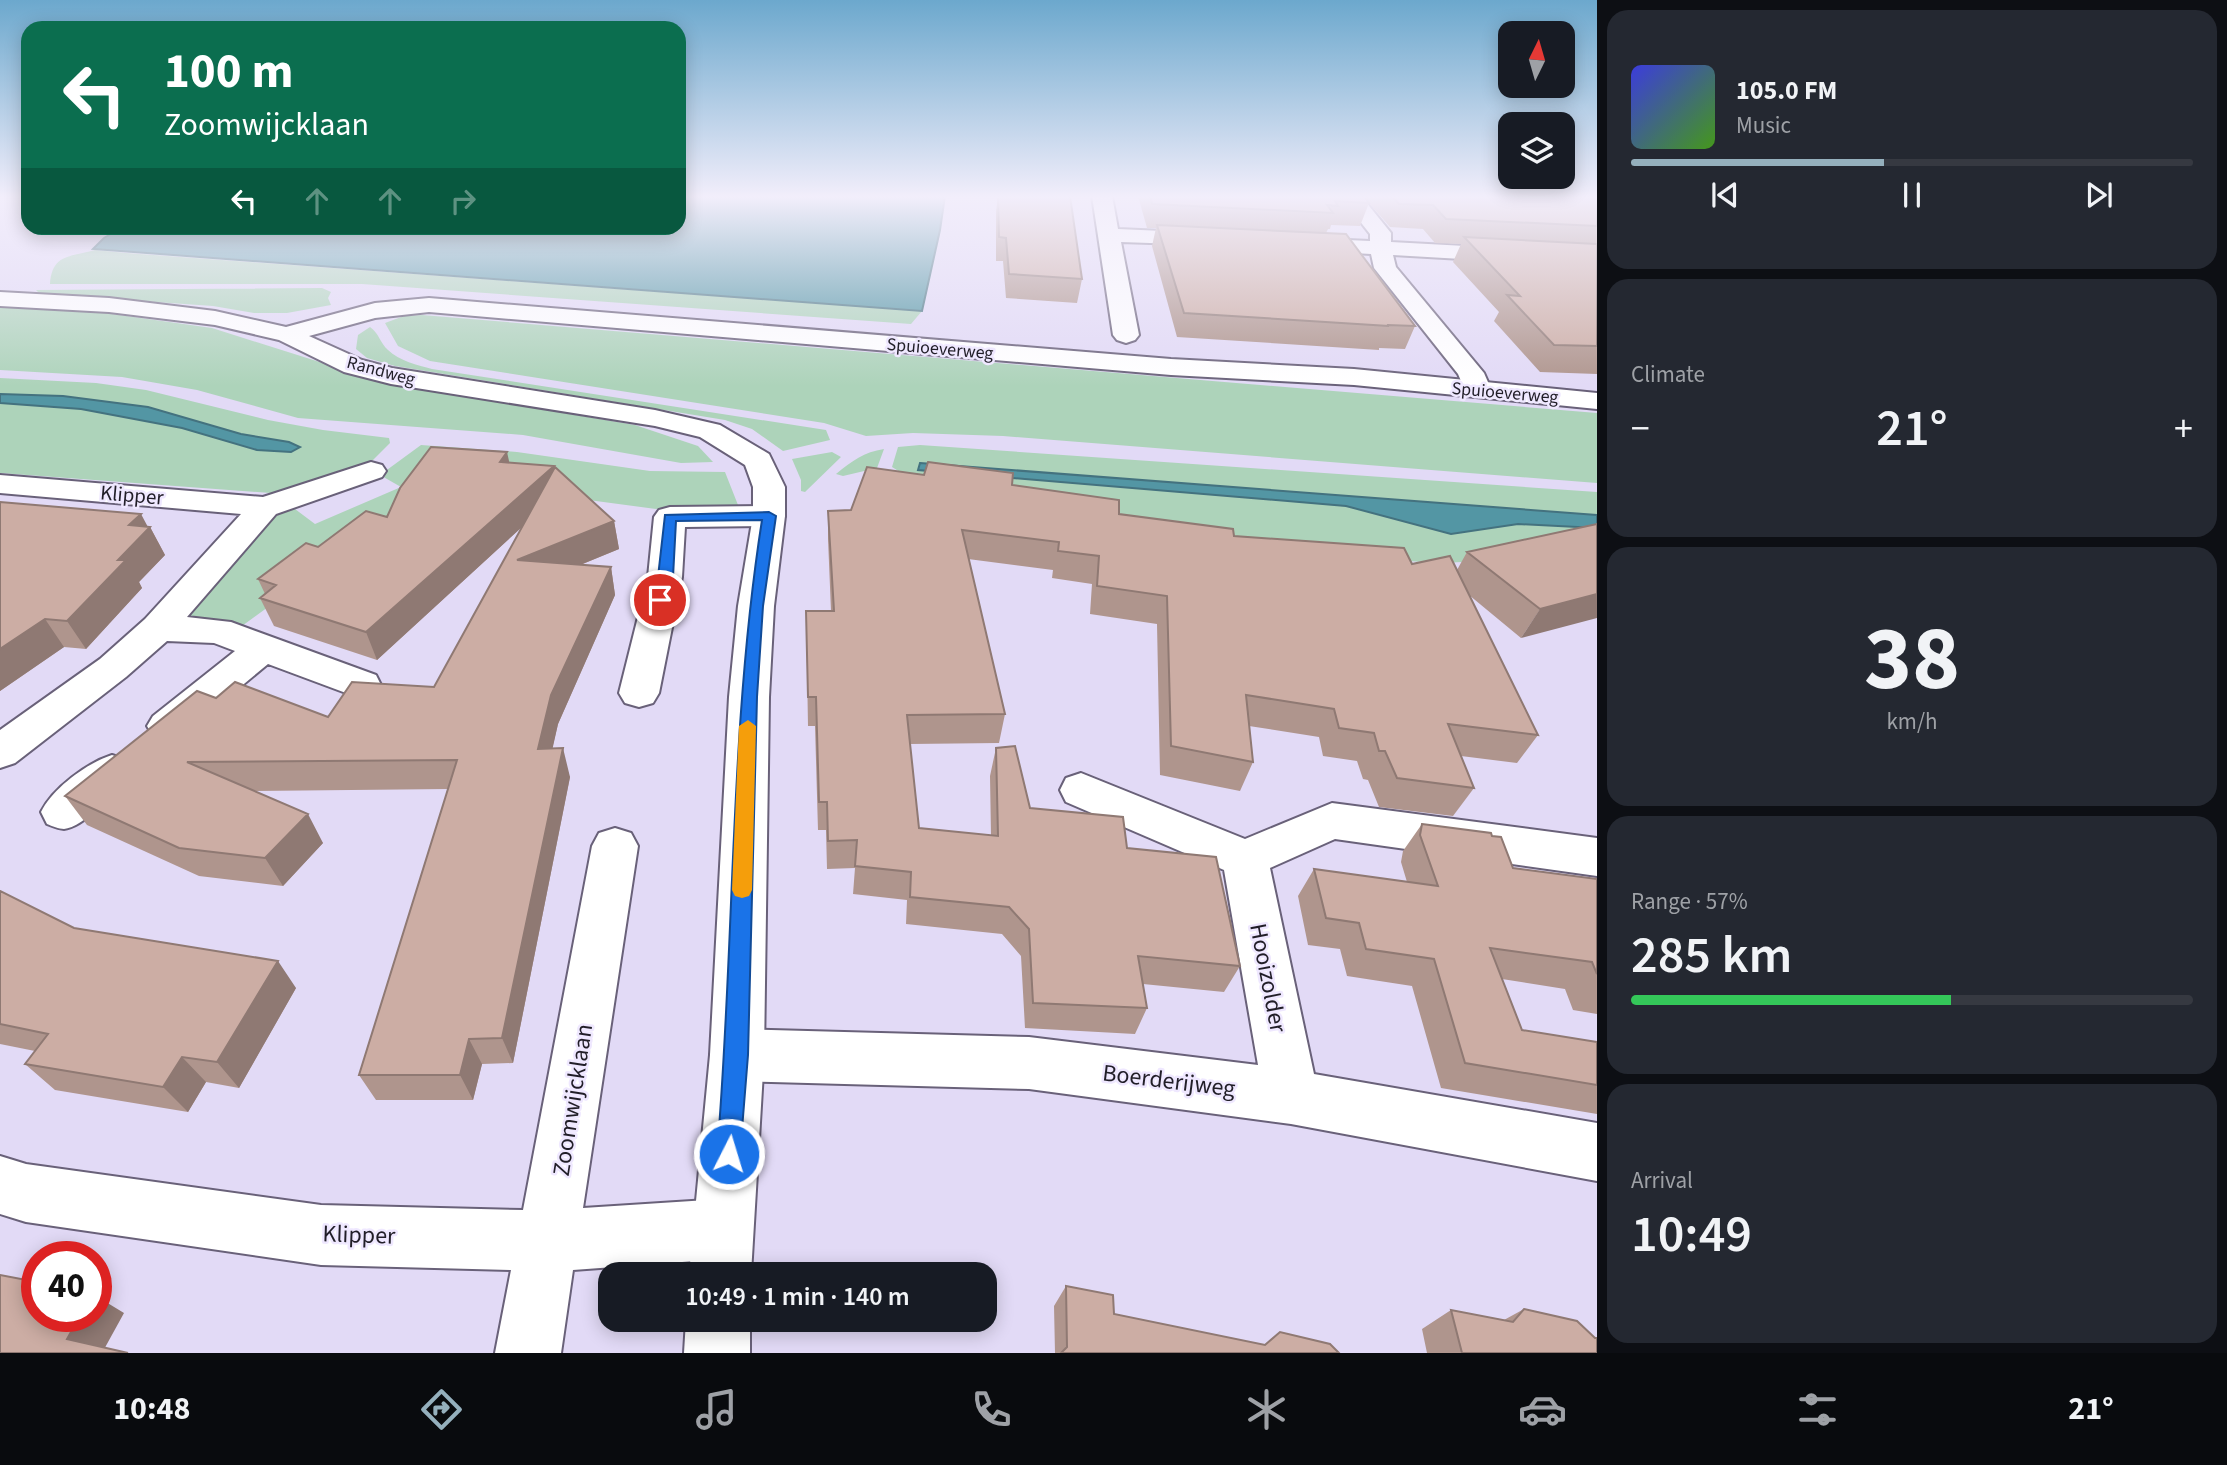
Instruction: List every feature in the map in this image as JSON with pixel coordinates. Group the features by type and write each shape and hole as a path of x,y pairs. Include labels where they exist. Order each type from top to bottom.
{"street":[{"path":"1113,259 1125,335"},
{"path":"1383,259 1385,268 1471,373 1477,390"},
{"name":"Randweg","path":"0,299 174,312 215,318 287,335 353,366 391,376 656,418 710,431 758,460 769,488 769,516"},
{"name":"Spuioeverweg","path":"287,335 357,312 397,306 429,305 1171,367 1354,377 1597,401"},
{"name":"Klipper","path":"0,484 265,507 371,471"},
{"name":"Klipper","path":"0,752 113,668 158,628 265,507"},
{"path":"639,693 666,577 670,517 769,516 756,606 749,697 737,1055 722,1252"},
{"path":"158,628 218,631 362,685"},
{"path":"62,812 263,648"},
{"path":"1081,790 1245,859 1332,821 1587,856"},
{"name":"Zoomwijcklaan","path":"528,1353 615,846"},
{"name":"Hooizolder","path":"1245,859 1291,1097"},
{"name":"Boerderijweg","path":"737,1055 1029,1063 1291,1097 1597,1152"},
{"name":"Klipper","path":"0,1185 26,1193 321,1235 549,1241 722,1252"},
{"path":"717,1353 718,1332"}],"shaded area":[{"path":"63,259 210,259 922,311 911,324 362,284 50,284 51,274"},
{"path":"229,259 934,259 922,311"},
{"path":"322,288 331,292 328,298 331,305 287,313 254,313 213,306 40,294 36,290"},
{"path":"0,306 98,312 212,328 386,383 635,425 698,446 713,462 681,463 523,435 298,418 197,390 122,377 0,370"},
{"path":"422,315 1597,413 1597,483 1003,436 913,433 866,436 824,423 430,361 398,346 385,323 404,316"},
{"path":"370,327 392,354 432,369 826,430 830,440 783,451 752,429 725,420 395,366 367,358 356,349 358,335"},
{"path":"0,378 96,383 146,390 268,420 389,438 390,443 370,463 284,494 0,473"},
{"path":"0,394 63,396 148,407 241,434 289,442 300,447 291,452 257,450 182,428 81,409 0,403"},
{"path":"421,445 517,452 650,471 725,472 738,505 656,509 566,497 430,489 231,634 182,617 273,513 291,506 315,524 401,487 380,475"},
{"path":"920,445 1597,492 1597,515 920,463 919,470 1347,506 1451,534 1518,524 1597,528 1502,560 1442,563 1317,556 900,472 892,467 898,447"},
{"path":"884,449 877,468 843,476 836,474 870,452"},
{"path":"832,452 841,457 805,492 801,491 801,480 792,459"},
{"path":"920,463 1597,515 1597,528 1518,524 1451,534 1346,506 918,470"}],"building":[{"path":"1008,259 1079,259 1082,279 1009,274"},
{"path":"1167,259 1365,259 1415,326 1387,325 1389,326 1184,313"},
{"path":"1485,259 1597,259 1597,346 1554,345 1507,295 1520,296"},
{"path":"431,447 507,452 500,462 554,466 366,632 260,598 276,585 258,579 306,543 318,547 366,511 387,517 400,488"},
{"path":"928,462 1013,473 1012,485 1119,500 1119,514 1233,529 1234,536 1404,548 1412,564 1450,556 1538,735 1448,724 1474,788 1397,778 1385,751 1379,751 1374,733 1339,728 1334,709 1246,695 1253,762 1171,746 1167,596 1097,586 1099,556 1058,551 1059,542 962,530 1005,714 907,715 919,828 998,836 996,748 1015,746 1030,808 1123,817 1127,848 1216,857 1240,966 1138,956 1147,1008 1033,1003 1029,929 1009,907 910,897 911,872 855,866 857,840 828,841 827,802 819,802 816,697 808,697 806,611 834,611 828,511 851,510 867,467 924,475"},
{"path":"555,467 614,521 517,560 611,567 551,695 538,749 563,748 502,1038 469,1039 460,1075 359,1075 457,760 187,762 308,814 265,858 179,848 65,796 197,691 216,698 235,682 328,717 352,682 434,687"},
{"path":"0,502 141,514 129,525 150,527 118,560 126,560 67,621 45,619 0,649"},
{"path":"1597,524 1597,594 1540,609 1467,552"},
{"path":"1422,824 1491,833 1492,836 1501,837 1513,868 1597,879 1597,974 1592,962 1490,948 1522,1030 1597,1042 1597,1085 1465,1063 1434,959 1366,949 1359,923 1326,918 1314,869 1438,886 1420,835"},
{"path":"0,891 74,928 278,961 217,1062 182,1057 163,1087 25,1064 48,1034 0,1024"},
{"path":"0,1275 21,1279 21,1332 71,1332 67,1339 128,1353 0,1353"},
{"path":"1066,1286 1113,1295 1114,1314 1265,1345 1280,1332 1330,1344 1339,1353 1061,1353 1067,1347"},
{"path":"1524,1309 1577,1321 1597,1338 1597,1353 1462,1353 1451,1310 1513,1322"}],"slow traffic":[{"path":"742,890 748,726"}],"route":[{"path":"660,600 666,577 670,517 769,516 756,606 749,697 737,1055 729,1154"}]}
